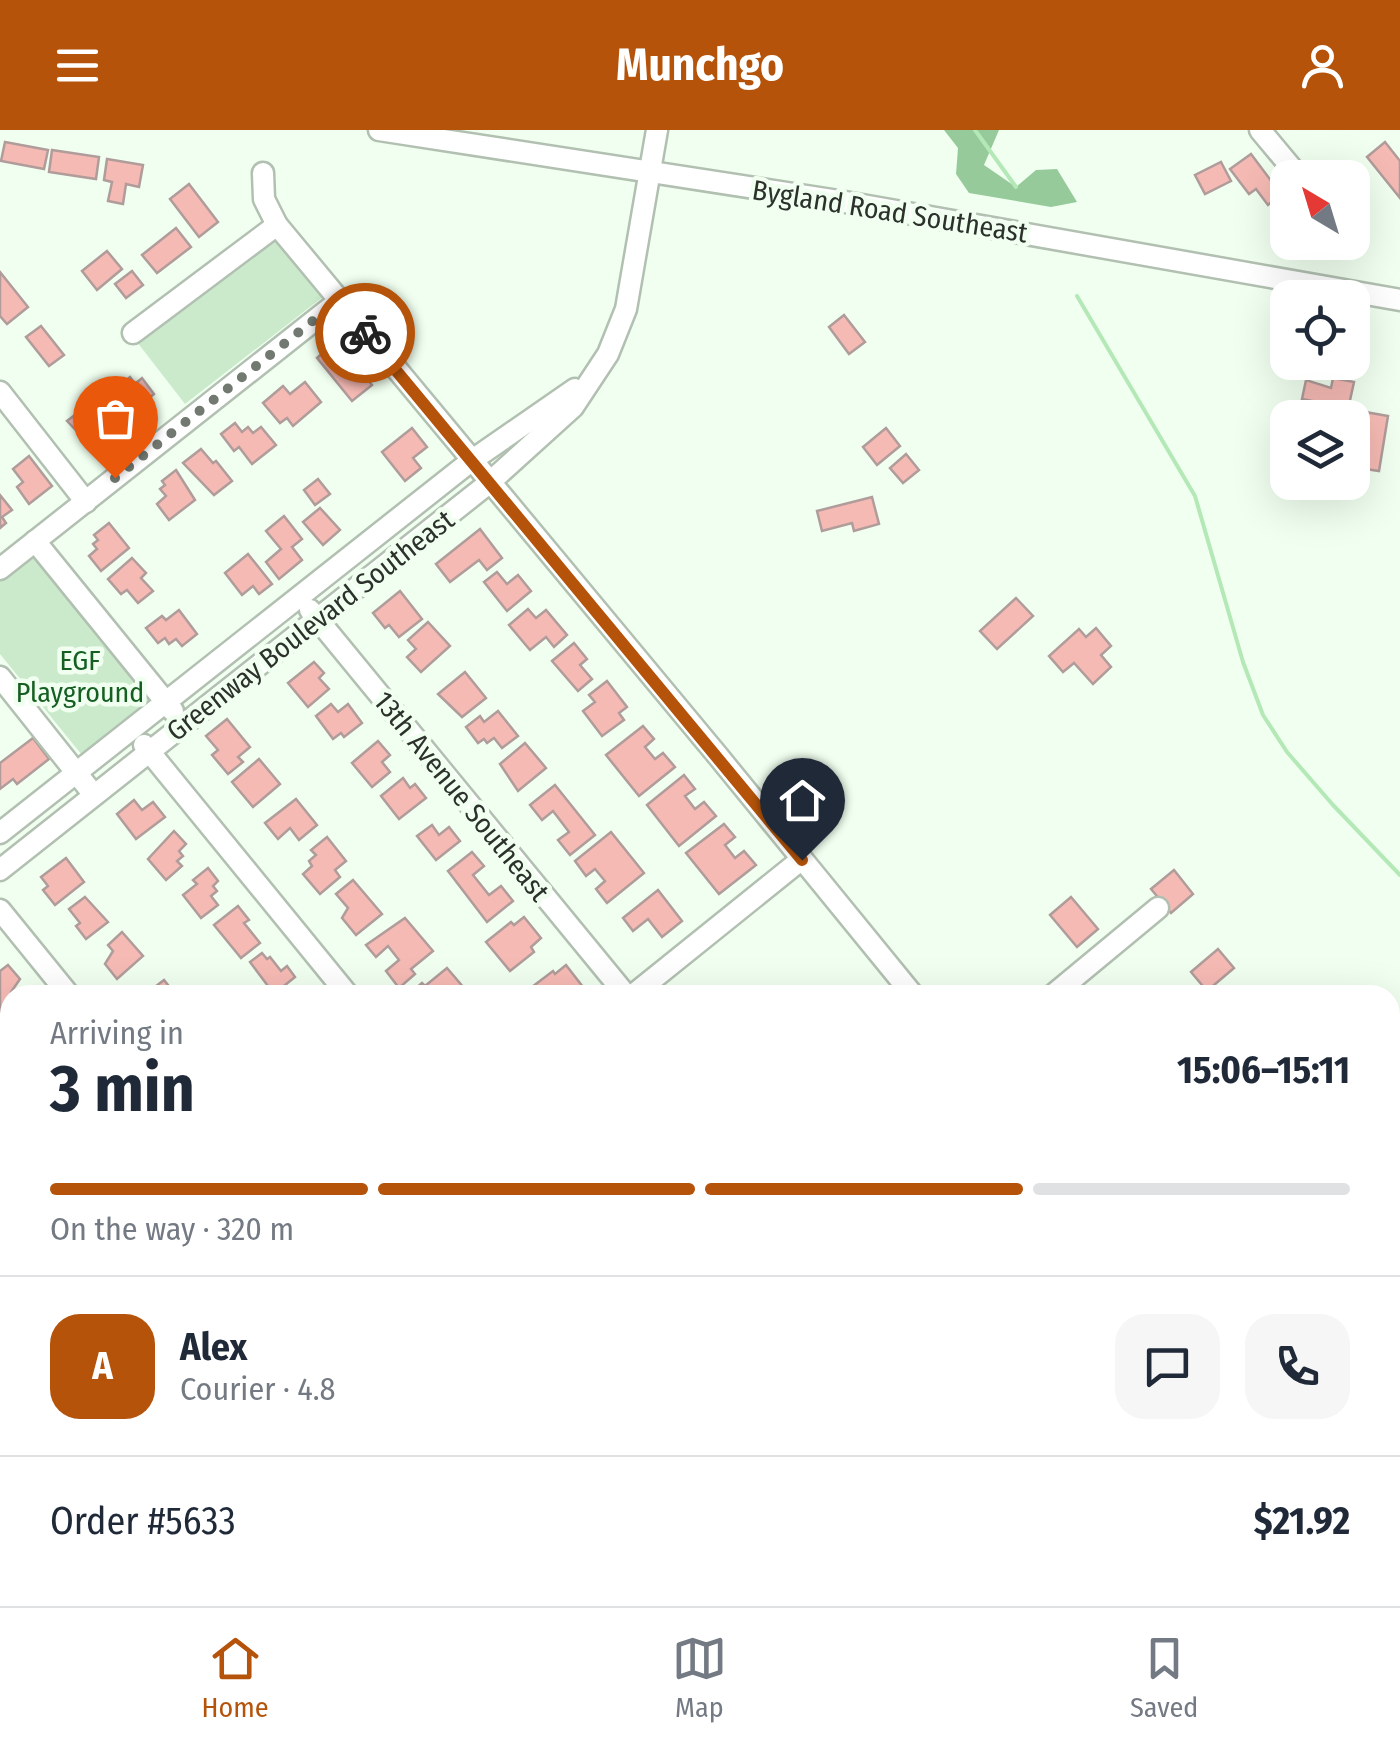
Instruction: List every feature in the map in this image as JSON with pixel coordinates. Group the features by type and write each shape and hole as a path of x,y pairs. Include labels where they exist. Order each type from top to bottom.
{"street":[{"name":"Bygland Road Southeast","path":"379,130 979,224 1400,300"},
{"name":"Greenway Boulevard Southeast","path":"0,870 490,484 573,407 602,364 626,309 656,130"},
{"path":"1260,130 1285,160"},
{"path":"263,173 264,199 277,225 904,985"},
{"path":"133,334 277,225"},
{"path":"0,569 338,301"},
{"name":"Greenway Boulevard Southeast","path":"0,833 472,461 539,418 602,364"},
{"path":"0,392 86,502"},
{"path":"34,542 184,724"},
{"name":"13th Avenue Southeast","path":"299,597 621,985"},
{"path":"0,677 94,796"},
{"path":"131,730 340,985"},
{"path":"642,985 802,860"},
{"path":"1066,985 1158,908"},
{"path":"0,910 61,985"}],"green space":[{"path":"944,130 999,130 984,165 1016,187 1036,170 1057,169 1077,202 1051,207 969,193 956,174 958,148"},
{"path":"276,235 324,296 185,404 137,342"},
{"name":"EGF Playground","path":"38,550 158,694 82,755 0,654 0,581"}],"building":[{"path":"5,142 48,150 44,169 1,161"},
{"path":"1385,142 1400,161 1400,198 1370,160 1367,157"},
{"path":"52,150 99,157 96,179 49,172"},
{"path":"1251,154 1270,179 1270,203 1256,189 1249,194 1230,169"},
{"path":"107,159 143,165 139,187 126,184 123,204 108,201 112,182 104,180"},
{"path":"1221,162 1231,181 1205,194 1195,175"},
{"path":"189,184 218,222 199,237 170,199"},
{"path":"176,228 191,247 157,273 142,255"},
{"path":"107,251 122,269 97,290 82,271"},
{"path":"132,271 143,285 126,298 115,284"},
{"path":"0,272 28,307 7,324 0,316"},
{"path":"844,315 865,342 849,354 829,327"},
{"path":"41,326 64,355 49,366 26,337"},
{"path":"333,344 372,385 352,401 317,358"},
{"path":"130,377 135,384 142,378 154,394 143,403 149,412 130,427 109,394"},
{"path":"1306,380 1331,388 1333,380 1354,382 1350,400 1302,399"},
{"path":"305,382 321,402 293,426 287,418 280,423 263,403 283,386 290,394"},
{"path":"84,408 90,416 96,412 117,438 98,453 67,421"},
{"path":"1370,413 1388,416 1379,471 1370,470"},
{"path":"235,423 242,432 248,427 253,433 261,427 276,445 252,464 239,447 234,451 221,434"},
{"path":"412,428 427,447 413,458 421,468 405,481 382,452"},
{"path":"886,428 900,446 877,465 863,447"},
{"path":"201,449 232,481 214,495 183,463"},
{"path":"906,454 919,470 903,483 890,468"},
{"path":"29,456 52,486 29,504 17,487 23,482 13,469"},
{"path":"176,470 195,500 169,520 157,504 166,496 160,489 165,485 162,481"},
{"path":"318,479 330,494 315,505 304,490"},
{"path":"0,495 12,510 2,517 6,523 0,528"},
{"path":"872,497 879,524 854,531 852,523 822,531 817,511"},
{"path":"320,508 340,530 323,545 303,522"},
{"path":"284,516 302,539 292,547 302,560 279,579 266,562 281,549 266,531"},
{"path":"109,523 129,548 101,571 89,556 97,549 94,535"},
{"path":"480,529 502,558 487,570 479,560 450,582 436,564"},
{"path":"248,554 272,584 259,594 253,586 242,595 225,573"},
{"path":"132,558 146,573 141,578 153,591 138,603 127,590 121,594 108,579"},
{"path":"497,572 507,584 518,575 531,591 507,611 484,582"},
{"path":"400,591 422,619 399,637 373,613"},
{"path":"1016,598 1033,616 997,649 980,631"},
{"path":"528,609 536,618 546,610 567,635 554,647 546,637 530,650 509,625"},
{"path":"179,610 197,634 182,646 176,639 169,644 165,638 158,643 146,628"},
{"path":"428,622 450,646 421,672 407,657 416,649 408,640"},
{"path":"1096,628 1111,646 1101,655 1111,667 1093,684 1074,663 1063,672 1049,656 1079,629 1086,637"},
{"path":"574,643 587,659 580,665 592,679 578,691 552,661"},
{"path":"314,662 324,673 319,678 329,689 308,707 288,683"},
{"path":"465,672 486,698 462,717 438,694"},
{"path":"607,681 627,707 619,713 624,720 602,736 583,711 595,702 589,695"},
{"path":"331,704 338,712 348,704 362,723 344,737 341,733 333,739 316,716"},
{"path":"498,711 518,736 502,748 494,738 478,743 466,727 480,716 484,722"},
{"path":"227,719 250,747 238,757 243,762 228,774 212,755 218,750 206,736"},
{"path":"643,726 654,739 645,747 655,759 663,753 675,767 639,796 606,755"},
{"path":"33,738 49,759 17,784 13,779 0,789 0,763"},
{"path":"378,741 390,755 382,762 390,772 372,787 352,763"},
{"path":"525,743 546,768 518,791 500,764"},
{"path":"259,759 280,784 253,807 232,782"},
{"path":"684,775 695,789 685,796 695,809 704,802 716,816 679,846 647,805"},
{"path":"403,778 410,788 415,784 426,798 399,819 381,796"},
{"path":"555,785 595,835 570,855 558,840 569,832 553,811 542,820 530,805"},
{"path":"296,799 317,825 299,840 290,828 278,839 265,823"},
{"path":"134,800 142,810 153,802 165,817 136,839 117,814"},
{"path":"724,824 735,837 725,845 735,858 744,851 756,865 719,894 686,853"},
{"path":"432,825 439,835 449,827 460,841 436,860 417,836"},
{"path":"174,831 186,844 177,861 182,866 166,880 148,859"},
{"path":"611,832 644,873 607,903 596,889 605,881 595,869 586,876 575,861"},
{"path":"327,837 346,861 335,870 340,877 320,894 303,874 316,855 311,850"},
{"path":"472,852 484,866 473,875 489,895 501,886 513,901 487,922 448,871"},
{"path":"66,858 84,882 55,905 43,890 48,886 41,877"},
{"path":"208,868 218,881 213,886 217,891 211,896 218,905 201,918 183,895"},
{"path":"1174,870 1193,894 1171,913 1151,889"},
{"path":"353,880 382,914 356,935 342,918 348,908 336,894"},
{"path":"658,890 682,921 662,937 648,919 633,931 623,918"},
{"path":"85,897 108,922 86,939 69,909"},
{"path":"1071,897 1098,929 1077,947 1050,915"},
{"path":"238,906 249,920 244,923 260,943 241,958 214,925"},
{"path":"524,917 541,938 531,947 534,952 510,971 486,942"},
{"path":"405,918 433,951 411,969 415,974 397,985 386,971 399,960 388,946 376,957 366,945"},
{"path":"122,932 143,956 117,979 105,964 113,951 108,945"},
{"path":"1218,949 1234,968 1214,985 1202,985 1191,972"},
{"path":"262,953 281,971 287,966 295,977 285,985 267,985 250,962"},
{"path":"8,965 20,979 16,985 0,985 0,971"},
{"path":"566,965 581,985 535,985 553,971 555,974"},
{"path":"447,968 461,985 426,985"}],"waterway":[{"path":"975,130 1016,187"},
{"path":"1077,296 1195,496 1243,662 1263,715 1287,752 1400,875"}],"way so far":[{"path":"115,478 338,301 365,333"}],"route":[{"path":"365,333 802,860"}]}
